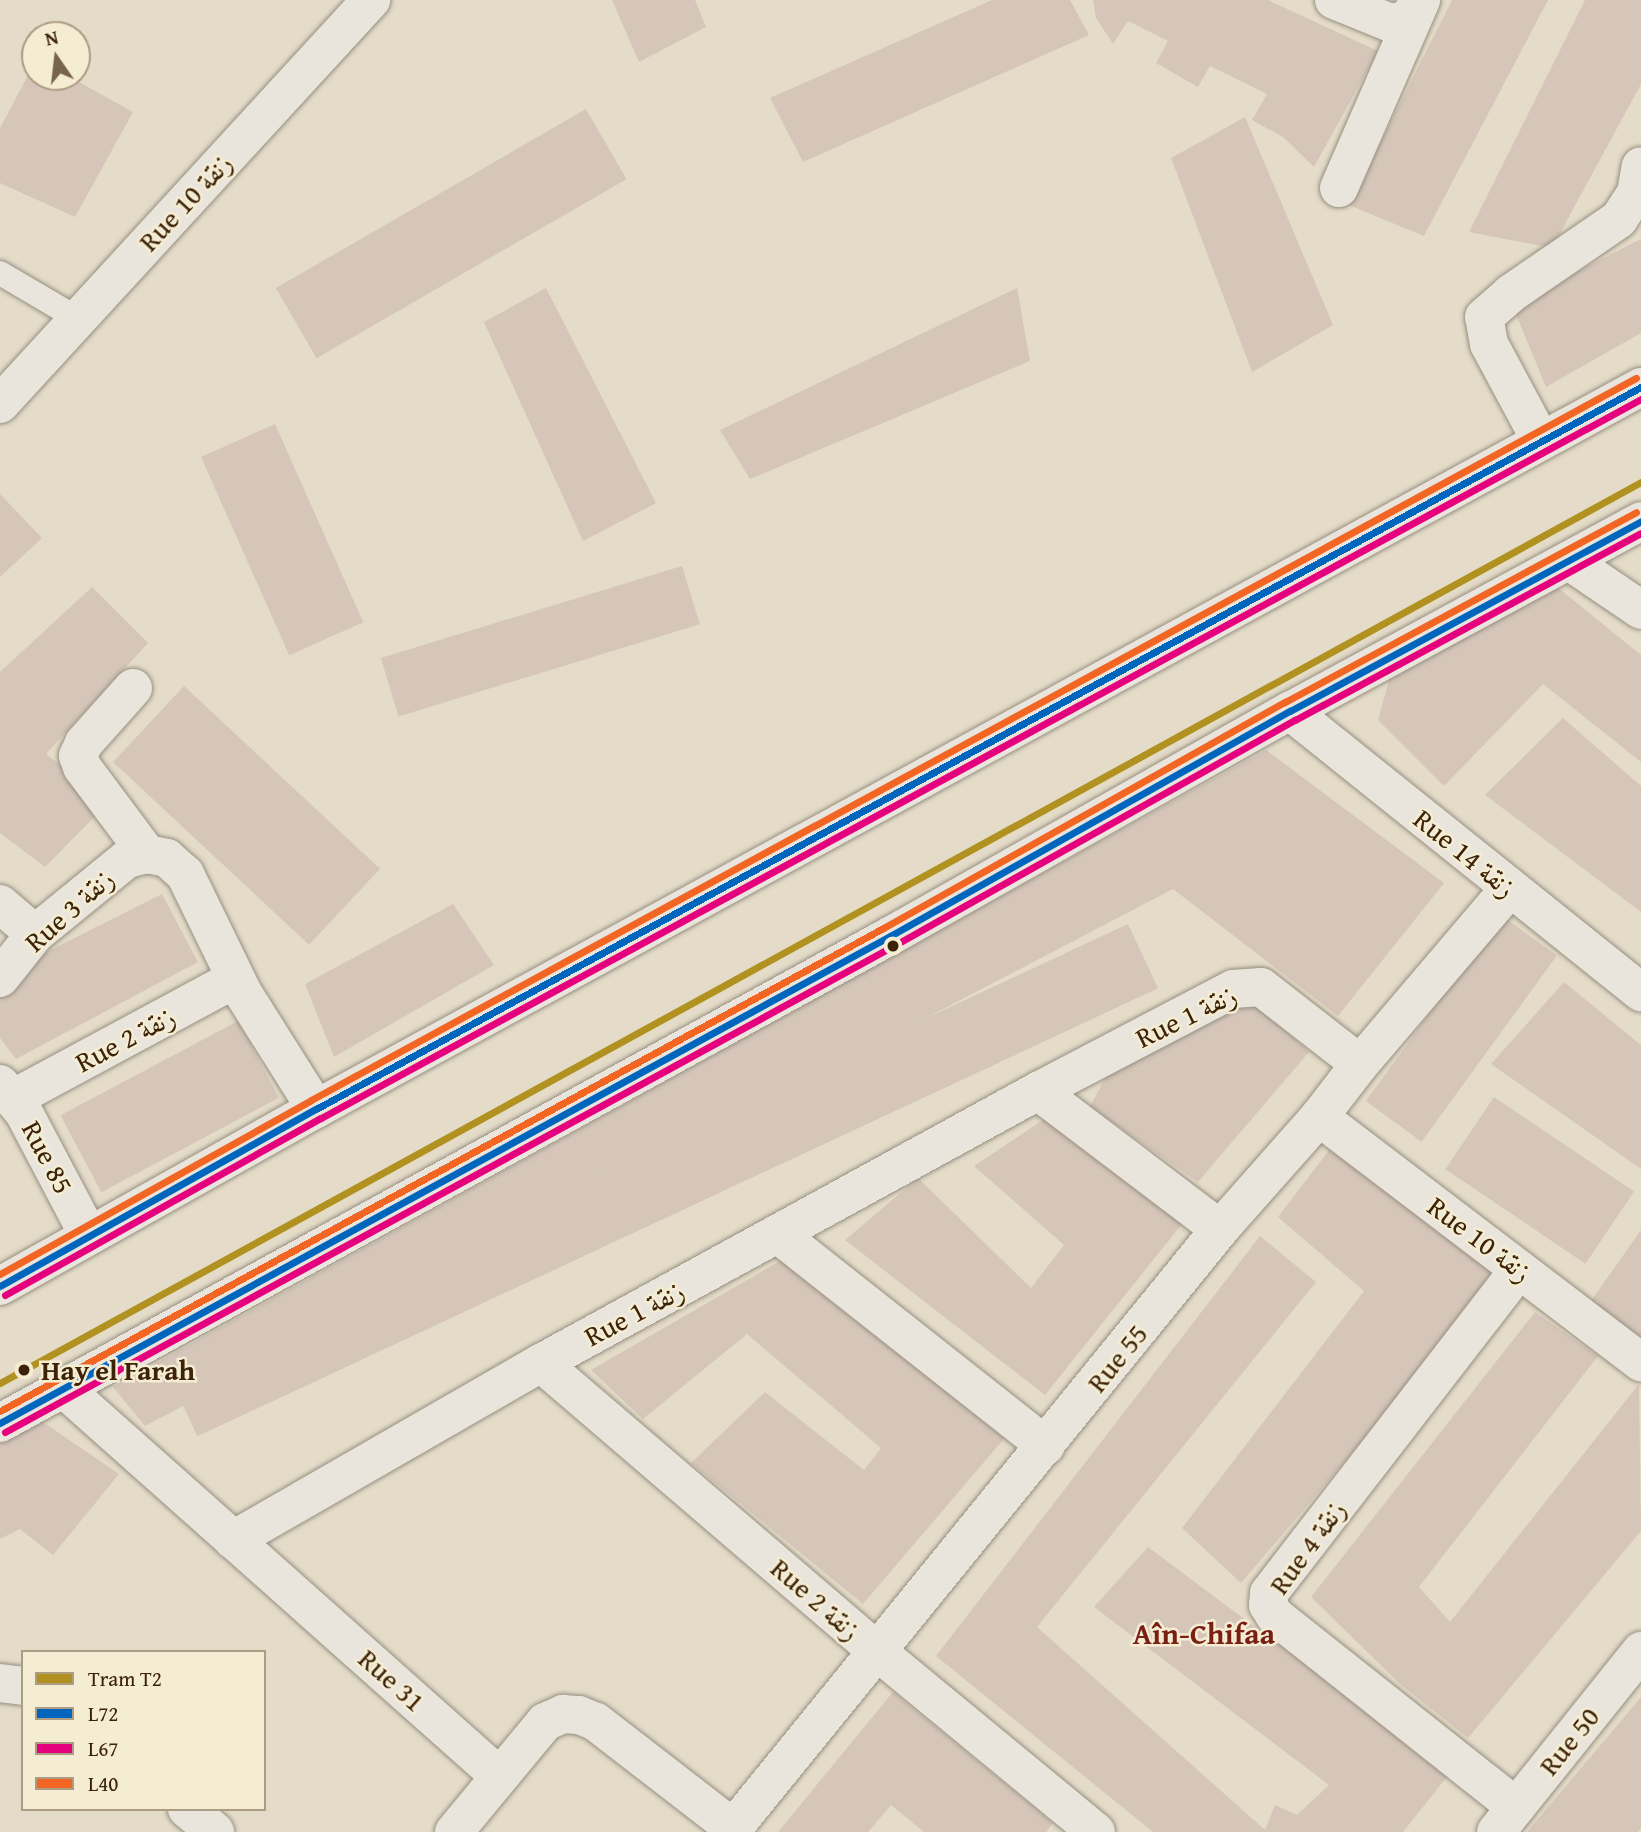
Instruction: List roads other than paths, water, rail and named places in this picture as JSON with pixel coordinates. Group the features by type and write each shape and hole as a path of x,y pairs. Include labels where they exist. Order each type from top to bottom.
{"street":[{"name":"Rue 10 زنقة","path":"0,404 371,0"},
{"path":"1334,0 1391,23 1406,20 1419,3"},
{"path":"1339,188 1419,3"},
{"path":"1541,441 1489,344 1484,317 1510,294 1619,219 1636,193 1641,166"},
{"path":"0,1286 316,1109 1641,387"},
{"path":"0,1423 890,936 1290,711 1641,521"},
{"path":"1569,561 1641,610"},
{"path":"133,688 84,743 78,756 82,767 147,854 167,858 185,874 239,986 316,1109"},
{"name":"Rue 14 زنقة","path":"1290,711 1641,992"},
{"name":"Rue 3 زنقة","path":"0,978 34,934 127,859 147,854"},
{"name":"Rue 55","path":"732,1830 1220,1229 1319,1117 1360,1064 1509,889"},
{"path":"0,904 34,934"},
{"name":"Rue 2 زنقة","path":"13,1098 239,986"},
{"name":"Rue 1 زنقة","path":"233,1540 541,1363 1038,1091 1233,989 1261,987 1276,996 1360,1064"},
{"path":"1038,1091 1220,1229"},
{"name":"Rue 85","path":"13,1098 89,1236"},
{"name":"Rue 10 زنقة","path":"1319,1117 1641,1362"},
{"path":"779,1235 1046,1446"},
{"name":"Rue 4 زنقة","path":"1506,1819 1275,1616 1268,1605 1269,1594 1519,1269"},
{"name":"Rue 2 زنقة","path":"541,1363 1083,1828"},
{"name":"Rue 31","path":"63,1388 498,1775"},
{"name":"Rue 50","path":"1506,1819 1641,1651"},
{"path":"0,1683 21,1686"},
{"path":"454,1832 498,1775 545,1722 563,1714 579,1715 596,1722 732,1830"},
{"path":"189,1811 215,1832"}],"lane":[{"path":"0,273 78,319"}],"tram line":[{"name":"T2","path":"0,1383 1641,482"}],"place":[{"name":"Hay el Farah","path":"24,1370"}],"district":[{"name":"Aîn-Chifaa","path":"1204,1633"}]}
